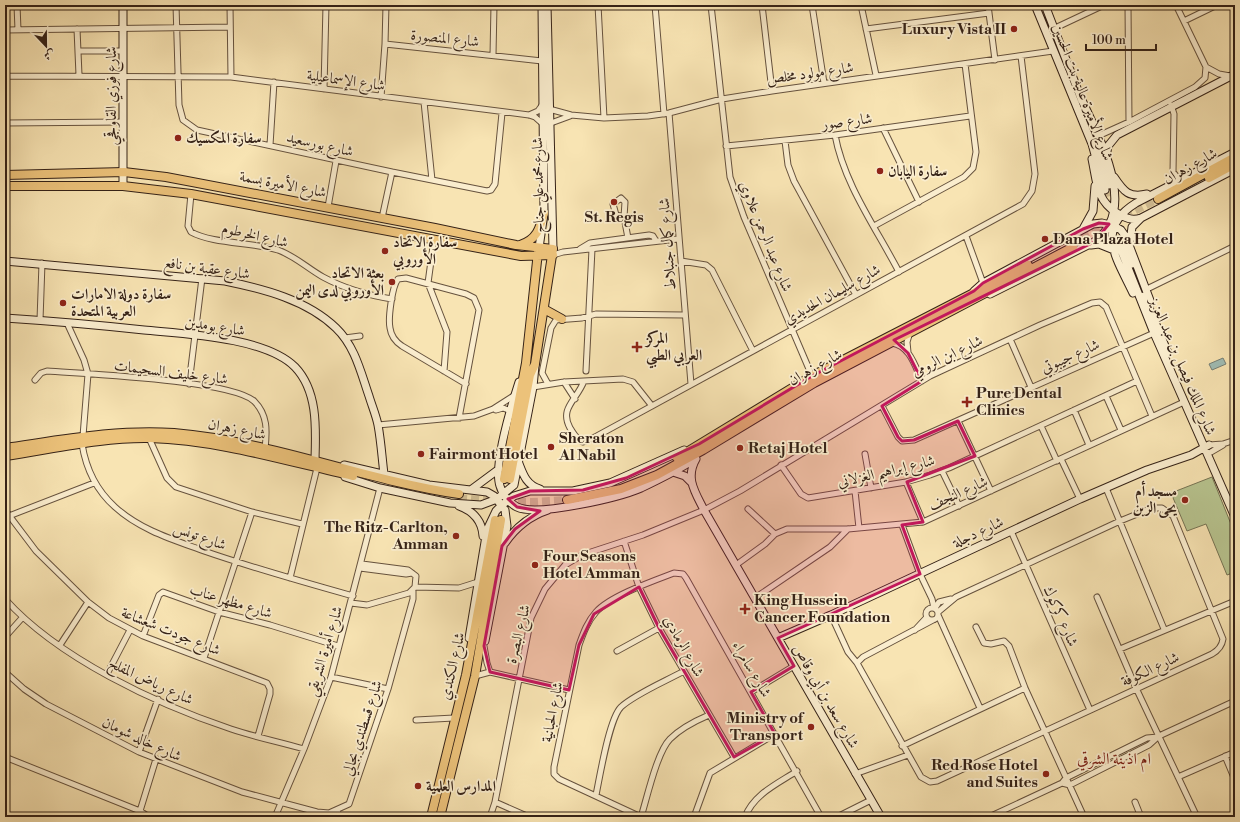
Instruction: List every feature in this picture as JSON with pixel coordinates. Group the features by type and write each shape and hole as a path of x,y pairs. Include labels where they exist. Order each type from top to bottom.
{"main road":[{"name":"شارع زهران","path":"1158,198 1235,157"},
{"name":"شارع زهران","path":"1158,198 1235,164"},
{"name":"شارع الأميرة بسمة","path":"5,175 124,172 194,181 516,245 539,248 553,252"},
{"name":"شارع الأميرة بسمة","path":"5,186 123,186 191,194 519,255 538,256 553,252"},
{"path":"516,245 530,241 537,234 544,213"},
{"name":"شارع زهران","path":"701,447 812,376 1072,245"},
{"name":"شارع محمد علي جناح","path":"539,248 534,281 526,363 507,479 530,375 535,364 553,252"},
{"path":"519,255 530,262 534,281"},
{"name":"شارع زهران","path":"566,498 622,485 655,470 701,447 814,383 910,332 973,295"},
{"path":"544,309 562,319"},
{"name":"شارع زهران","path":"5,448 82,440 173,433 199,436 265,449 459,496 435,495 326,470 318,463 224,446 177,440 148,438 82,440 5,456"},
{"name":"شارع الكندي","path":"431,817 454,718 466,675 498,520 475,676 440,817"}],"street":[{"path":"17,5 18,30"},
{"name":"شارع فوزي القاوقجي","path":"123,5 123,186"},
{"name":"شارع بورسعيد","path":"176,5 177,76 181,117 186,123 197,130 270,145 336,161 482,190 494,187 502,113"},
{"path":"230,5 232,77"},
{"path":"324,88 326,5"},
{"path":"381,97 386,5"},
{"path":"493,55 494,5"},
{"name":"شارع محمد علي جناح","path":"542,5 542,61 544,103 548,124 553,252"},
{"name":"شارع محمد علي جناح","path":"539,248 544,213 549,109 547,5"},
{"path":"598,5 604,118"},
{"name":"شارع كمال جنبلاط","path":"655,5 667,113 691,384"},
{"name":"شارع عبد الرحمن علاوي","path":"711,5 730,177 744,217 812,376"},
{"path":"762,5 772,91"},
{"path":"812,5 824,83"},
{"path":"861,5 876,75"},
{"path":"988,5 995,60"},
{"name":"شارع الأميرة عالية بنت الحسين","path":"1035,5 1053,51 1078,100"},
{"name":"شارع الأميرة عالية بنت الحسين","path":"1044,5 1054,29 1107,189"},
{"path":"1054,29 1104,5"},
{"path":"1128,5 1129,122"},
{"path":"1106,157 1108,146 1117,135 1170,104 1201,83 1205,78 1206,67 1176,5"},
{"path":"1184,22 1217,5"},
{"path":"866,29 989,13"},
{"path":"5,30 230,26"},
{"path":"77,29 79,75"},
{"name":"شارع المنصورة","path":"385,44 542,61"},
{"path":"78,51 123,51"},
{"name":"شارع مولود مخلص","path":"549,109 571,116 604,118 667,113 722,99 876,75 1053,51"},
{"name":"شارع سليمان الحديدي","path":"584,381 575,399 565,413 566,419 578,440 583,442 592,439 1023,204 1029,198 1034,185 1035,174 1021,56"},
{"path":"874,226 964,177 973,168 976,152 970,116 965,64"},
{"path":"1206,67 1219,74 1232,75"},
{"name":"شارع الإسماعيلية","path":"5,76 79,75 232,77 324,88 502,113 529,115"},
{"path":"1098,136 1232,75"},
{"path":"5,76 6,123 123,122"},
{"path":"270,145 274,82"},
{"path":"1078,100 1098,136 1106,157 1115,190 1111,235 1122,245 1147,289 1151,318"},
{"path":"1078,100 1096,181 1103,202 1121,216 1132,219 1141,218"},
{"path":"424,102 432,180"},
{"path":"529,115 538,111 544,103"},
{"path":"1170,104 1174,114 1173,172 1180,181"},
{"path":"529,115 548,124"},
{"name":"شارع مولود مخلص","path":"548,124 571,116"},
{"name":"شارع صور","path":"726,146 784,141 970,116"},
{"path":"883,128 919,202"},
{"path":"835,134 846,172 899,272"},
{"path":"784,141 788,165 792,177 856,295"},
{"path":"973,295 989,295 1012,285 1085,247 1102,236 1129,207 1158,198 1180,181 1235,152"},
{"path":"328,207 336,161"},
{"path":"1122,245 1132,227 1141,218 1235,169"},
{"path":"382,218 392,172"},
{"path":"1110,172 1121,187 1131,195 1158,198"},
{"path":"1083,229 1093,211 1096,181"},
{"name":"شارع الخرطوم","path":"191,194 188,226 191,232 278,250 294,257 322,277 344,287 363,294 392,299"},
{"path":"624,217 628,238"},
{"path":"973,295 983,283 1083,229 1099,223 1111,225 1124,232 1122,245 1139,305 1151,318"},
{"path":"578,250 590,243 649,235 653,236 656,241"},
{"path":"966,236 983,283"},
{"path":"434,239 428,283 447,332 444,371"},
{"path":"553,252 678,239"},
{"path":"1085,247 1096,244 1122,245"},
{"path":"516,245 519,255"},
{"name":"شارع الملك فيصل بن عبد العزيز","path":"1122,245 1151,318 1223,481 1226,495 1235,517"},
{"path":"1147,289 1235,246"},
{"path":"586,371 590,315 592,249"},
{"name":"شارع عقبة بن نافع","path":"5,261 42,263 225,281 255,287 295,301 323,318 345,338 359,367 378,427 384,474"},
{"path":"681,261 702,264 712,270 753,351"},
{"path":"40,320 42,263"},
{"path":"189,384 202,278"},
{"path":"459,418 466,384 479,314 478,306 470,296 428,283 406,278 398,279 392,299 390,325 394,338 402,346 466,384"},
{"name":"شارع ابن الرومي","path":"704,510 922,381 1053,319 1097,302 1106,307 1152,416"},
{"path":"548,384 542,373 551,328 554,322 562,319 582,318 590,315 684,315"},
{"name":"شارع بومدين","path":"5,318 67,322 194,335 236,342 271,352 294,366 306,384 313,405 318,463"},
{"name":"شارع الملك فيصل بن عبد العزيز","path":"1151,318 1154,333 1184,402 1208,449"},
{"path":"67,322 84,360 88,374"},
{"path":"908,353 910,332"},
{"name":"شارع جيبوتي","path":"882,406 898,437 907,442 1154,333"},
{"path":"345,338 360,336"},
{"path":"1010,339 1031,387"},
{"path":"889,343 900,346 908,353 922,381"},
{"name":"شارع محمد علي جناح","path":"506,497 499,480 499,469 515,395 526,363"},
{"name":"شارع محمد علي جناح","path":"506,497 514,484 534,387 535,364"},
{"name":"شارع خليف السحيمات","path":"35,380 41,373 47,371 189,384 240,393 254,402 260,409 266,422 265,449"},
{"name":"شارع كمال جنبلاط","path":"691,373 697,381"},
{"name":"شارع تونس","path":"88,374 82,440 87,469 94,483 115,508 148,529 174,541 236,562 353,596"},
{"path":"534,387 564,382 624,379 630,381 638,388 652,406"},
{"name":"شارع إبراهيم الغزلاني","path":"781,465 806,498 854,492 906,482 942,471 1136,381"},
{"path":"564,382 575,399"},
{"path":"430,422 474,417 493,409 515,395"},
{"path":"1106,396 1121,430"},
{"name":"شارع النجف","path":"736,565 776,534 787,530 848,530 923,522 1184,402"},
{"path":"378,427 474,417 502,408 511,411"},
{"path":"1074,410 1089,445"},
{"path":"958,420 991,491"},
{"path":"1041,426 1080,499"},
{"path":"148,438 167,478 176,487 252,512 302,524"},
{"path":"1208,449 1235,440"},
{"path":"691,482 691,468 701,447"},
{"path":"466,675 468,644 484,548 489,525 500,502 506,497 530,491 550,492 582,490 610,484 701,447"},
{"name":"شارع دجلة","path":"778,638 831,616 1080,499 1153,467 1208,449"},
{"path":"865,454 871,488"},
{"path":"506,497 517,507 525,508 556,508 596,502 641,488 696,459"},
{"path":"518,461 529,483 535,488 550,492"},
{"path":"290,578 318,463 384,474 429,485 487,492 500,502 506,512 508,521 484,646 479,667 475,676"},
{"path":"472,489 499,469"},
{"path":"326,470 380,488 450,503 467,509 479,521 482,529 484,548"},
{"path":"942,471 959,506"},
{"path":"673,472 685,476 691,482"},
{"name":"شارع سعد بن أبي وقاص","path":"691,482 704,510 881,817"},
{"path":"906,482 923,522"},
{"path":"8,516 94,483"},
{"name":"شارع أميرة الشريقي","path":"275,817 304,749 330,677 361,566 380,488"},
{"path":"1106,488 1164,629"},
{"path":"854,492 859,528"},
{"path":"450,503 480,505 500,502"},
{"name":"شارع الكوفة","path":"831,616 848,652 857,663 902,746 923,779 933,782 1212,654 1221,647 1223,638 1170,512 1162,508 1155,507 1120,521 1026,566 956,597 939,602 935,610"},
{"path":"502,546 515,529 528,520 556,508"},
{"path":"748,509 776,534"},
{"name":"شارع جودت شعشاعة","path":"5,510 8,516 36,551 88,602 109,618 143,636 267,683 270,694 258,736"},
{"name":"شارع البصرة","path":"490,817 495,802 531,618 539,600 552,578 565,565 582,555 674,523 704,510"},
{"path":"204,658 252,512"},
{"path":"902,525 935,610 945,628 980,708"},
{"path":"755,598 830,547 848,530"},
{"name":"شارع كركوك","path":"1011,532 1090,710"},
{"name":"شارع الرمادي","path":"624,541 639,587 659,628 734,757"},
{"path":"361,566 406,574 412,573 416,576 414,589"},
{"name":"شارع سامراء","path":"639,587 674,573 682,574 797,771 822,817"},
{"path":"351,603 366,605 414,589 459,588 478,582"},
{"name":"شارع الحبانية","path":"639,587 608,603 594,614 585,629 579,645 569,690 554,774 559,779 641,817"},
{"name":"شارع قسطندي بجالي","path":"337,810 349,804 388,689 413,599 414,589"},
{"name":"شارع مظهر عناب","path":"143,636 160,595 163,592 219,612 270,625 338,646"},
{"path":"1097,597 1136,688 1197,817"},
{"name":"شارع رياض المفلح","path":"5,599 22,618 60,645 107,674 158,699 212,722 304,749"},
{"path":"1120,649 1164,629 1235,601"},
{"path":"60,645 88,602"},
{"path":"913,632 927,617 926,614 935,610"},
{"path":"934,620 935,610"},
{"path":"927,617 945,628"},
{"path":"5,637 22,618"},
{"path":"857,663 863,657 934,620"},
{"path":"976,627 984,642 987,644 1006,642 1025,688 1084,817"},
{"path":"617,651 659,628"},
{"path":"107,674 130,630"},
{"path":"484,646 486,663 490,672"},
{"path":"751,692 794,666"},
{"path":"596,795 615,716 620,708 684,671"},
{"name":"شارع خالد شومان","path":"5,672 24,689 46,704 139,752 242,792 282,802"},
{"path":"475,676 490,672 569,690"},
{"path":"330,677 388,689"},
{"path":"902,746 1025,688"},
{"path":"139,752 158,699"},
{"path":"990,817 1062,783 1066,778 1147,738 1159,736 1235,701"},
{"path":"641,817 663,748 668,740 690,724 709,715"},
{"path":"416,720 454,718"},
{"path":"694,817 710,773 734,757 775,734"},
{"path":"1062,783 1070,785 1149,745 1159,736"},
{"path":"1178,777 1235,752"},
{"path":"855,774 908,755"},
{"path":"5,756 140,811 149,817"},
{"path":"1226,756 1235,780"},
{"path":"140,811 156,759"},
{"path":"746,817 750,806 762,794 797,771"},
{"path":"837,817 871,800"},
{"path":"282,802 317,812 329,813 337,810 339,817"},
{"path":"495,802 529,817"},
{"path":"1135,802 1141,817"}],"highlighted area":[{"path":"1099,223 1109,224 1094,242 894,340 908,353 922,381 882,406 898,437 902,441 914,440 958,421 975,456 907,482 923,522 902,525 920,574 778,638 794,666 751,692 775,734 734,757 659,628 639,587 594,614 579,645 569,690 490,672 484,646 502,546 515,529 540,511 517,507 508,499 530,491 583,490 626,478 699,444 812,376 974,291 983,283 1083,229"}],"green space":[{"path":"1212,477 1235,534 1235,572 1227,575 1206,524 1187,531 1171,493"}],"water":[{"path":"1223,358 1226,364 1212,370 1209,364"}],"tunnel":[{"path":"1110,189 1113,202"},
{"path":"1105,190 1110,209"},
{"path":"1071,243 1158,199"},
{"path":"1114,225 1119,245"},
{"path":"459,498 494,501"},
{"path":"506,502 567,500"}],"place":[{"name":"Luxury Vista II","path":"1014,29"},
{"name":"سفارة المكسيك","path":"178,138"},
{"name":"سفارة اليابان","path":"880,171"},
{"name":"St. Regis","path":"614,202"},
{"name":"Dana Plaza Hotel","path":"1045,239"},
{"name":"سفارة الاتحاد الأوروبي","path":"385,251"},
{"name":"بعثة الاتحاد الأوروبي لدى اليمن","path":"392,282"},
{"name":"سفارة دولة الامارات العربية المتحدة","path":"63,303"},
{"name":"المركز العربي الطبي","path":"637,347"},
{"name":"Pure Dental Clinics","path":"967,402"},
{"name":"Sheraton Al Nabil","path":"551,447"},
{"name":"Retaj Hotel","path":"740,448"},
{"name":"Fairmont Hotel","path":"421,454"},
{"name":"مسجد أم يحى الزبن","path":"1185,500"},
{"name":"The Ritz-Carlton, Amman","path":"456,536"},
{"name":"Four Seasons Hotel Amman","path":"535,565"},
{"name":"King Hussein Cancer Foundation","path":"745,609"},
{"name":"Ministry of Transport","path":"811,727"},
{"name":"Red Rose Hotel and Suites","path":"1046,774"},
{"name":"المدارس العلمية","path":"418,786"}],"district":[{"name":"ام اذينة الشرقي","path":"1114,758"}]}
